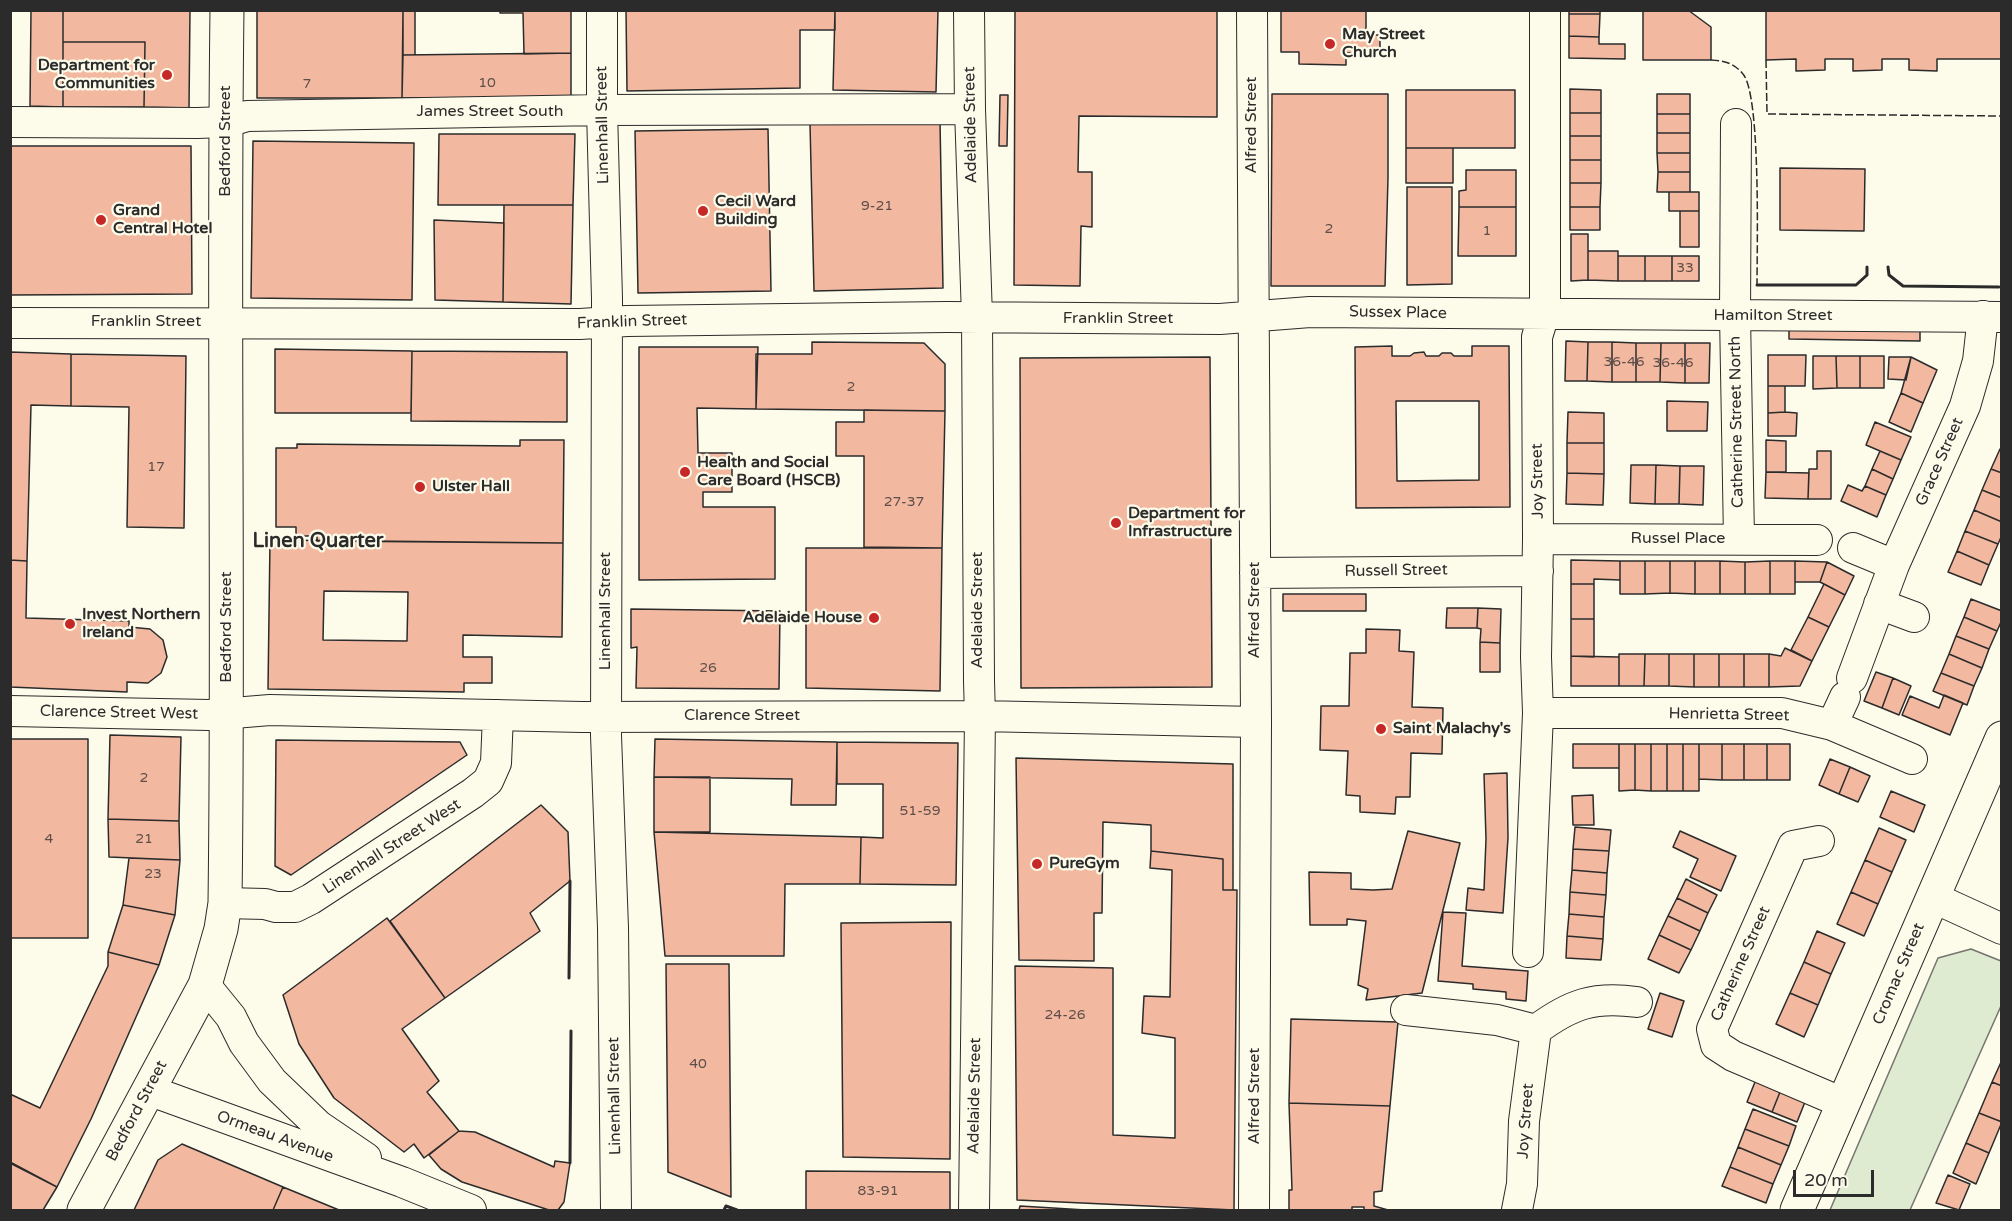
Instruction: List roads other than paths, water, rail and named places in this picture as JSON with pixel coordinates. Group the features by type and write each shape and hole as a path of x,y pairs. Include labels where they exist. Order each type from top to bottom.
{"main road":[{"name":"Bedford Street","path":"84,1210 205,985 221,929 225,903 227,10"},
{"name":"Cromac Street","path":"1797,1210 2001,738"}],"street":[{"name":"Linenhall Street","path":"602,10 607,321 606,717 613,928 616,1210"},
{"name":"Adelaide Street","path":"969,10 977,317 980,716 974,1210"},
{"name":"Alfred Street","path":"1252,10 1256,722 1254,1210"},
{"name":"Joy Street","path":"1528,952 1538,713 1536,657 1539,539 1537,337 1544,314 1545,10"},
{"name":"James Street South","path":"10,122 226,122 247,116 602,110 970,109"},
{"name":"Catherine Street North","path":"1736,124 1735,315 1739,539"},
{"name":"Sussex Place","path":"1253,318 1310,312 1544,314"},
{"name":"Hamilton Street","path":"1544,314 1992,317"},
{"name":"Franklin Street","path":"10,323 579,324 607,321 977,317 1208,320 1253,318"},
{"name":"Grace Street","path":"1832,725 1849,687 1894,565 1965,406 1992,317"},
{"name":"Russel Place","path":"1539,539 1817,540"},
{"path":"1853,548 1894,565"},
{"name":"Russell Street","path":"1255,573 1538,571"},
{"path":"1879,604 1914,617"},
{"name":"Clarence Street","path":"227,713 270,710 606,717 980,716 1256,722"},
{"name":"Clarence Street West","path":"10,711 209,715 227,713"},
{"name":"Henrietta Street","path":"1538,713 1782,713 1832,725 1912,759"},
{"name":"Linenhall Street West","path":"225,903 265,904 276,908 295,907 311,899 473,794 488,781 496,763 498,715"},
{"name":"Catherine Street","path":"1819,841 1793,846 1712,1029 1716,1045 1733,1056 1843,1103"},
{"path":"1932,897 2001,929"},
{"name":"Ormeau Avenue","path":"205,985 231,1017 244,1043 272,1081 319,1126 402,1182"},
{"path":"1406,1010 1497,1020 1536,1030 1551,1019 1584,1003 1612,999 1637,1002"},
{"name":"Joy Street","path":"1517,1210 1522,1184 1524,1121 1536,1030"},
{"name":"Ormeau Avenue","path":"148,1090 402,1182 471,1210"}],"place":[{"name":"May Street Church","path":"1330,44"},
{"name":"Department for Communities","path":"167,75"},
{"name":"Cecil Ward Building","path":"703,211"},
{"name":"Grand Central Hotel","path":"101,220"},
{"name":"Health and Social Care Board (HSCB)","path":"685,472"},
{"name":"Ulster Hall","path":"420,487"},
{"name":"Department for Infrastructure","path":"1116,523"},
{"name":"Adelaide House","path":"874,618"},
{"name":"Invest Northern Ireland","path":"70,624"},
{"name":"Saint Malachy's","path":"1381,729"},
{"name":"PureGym","path":"1037,864"}],"district":[{"name":"Linen Quarter","path":"318,542"}]}
